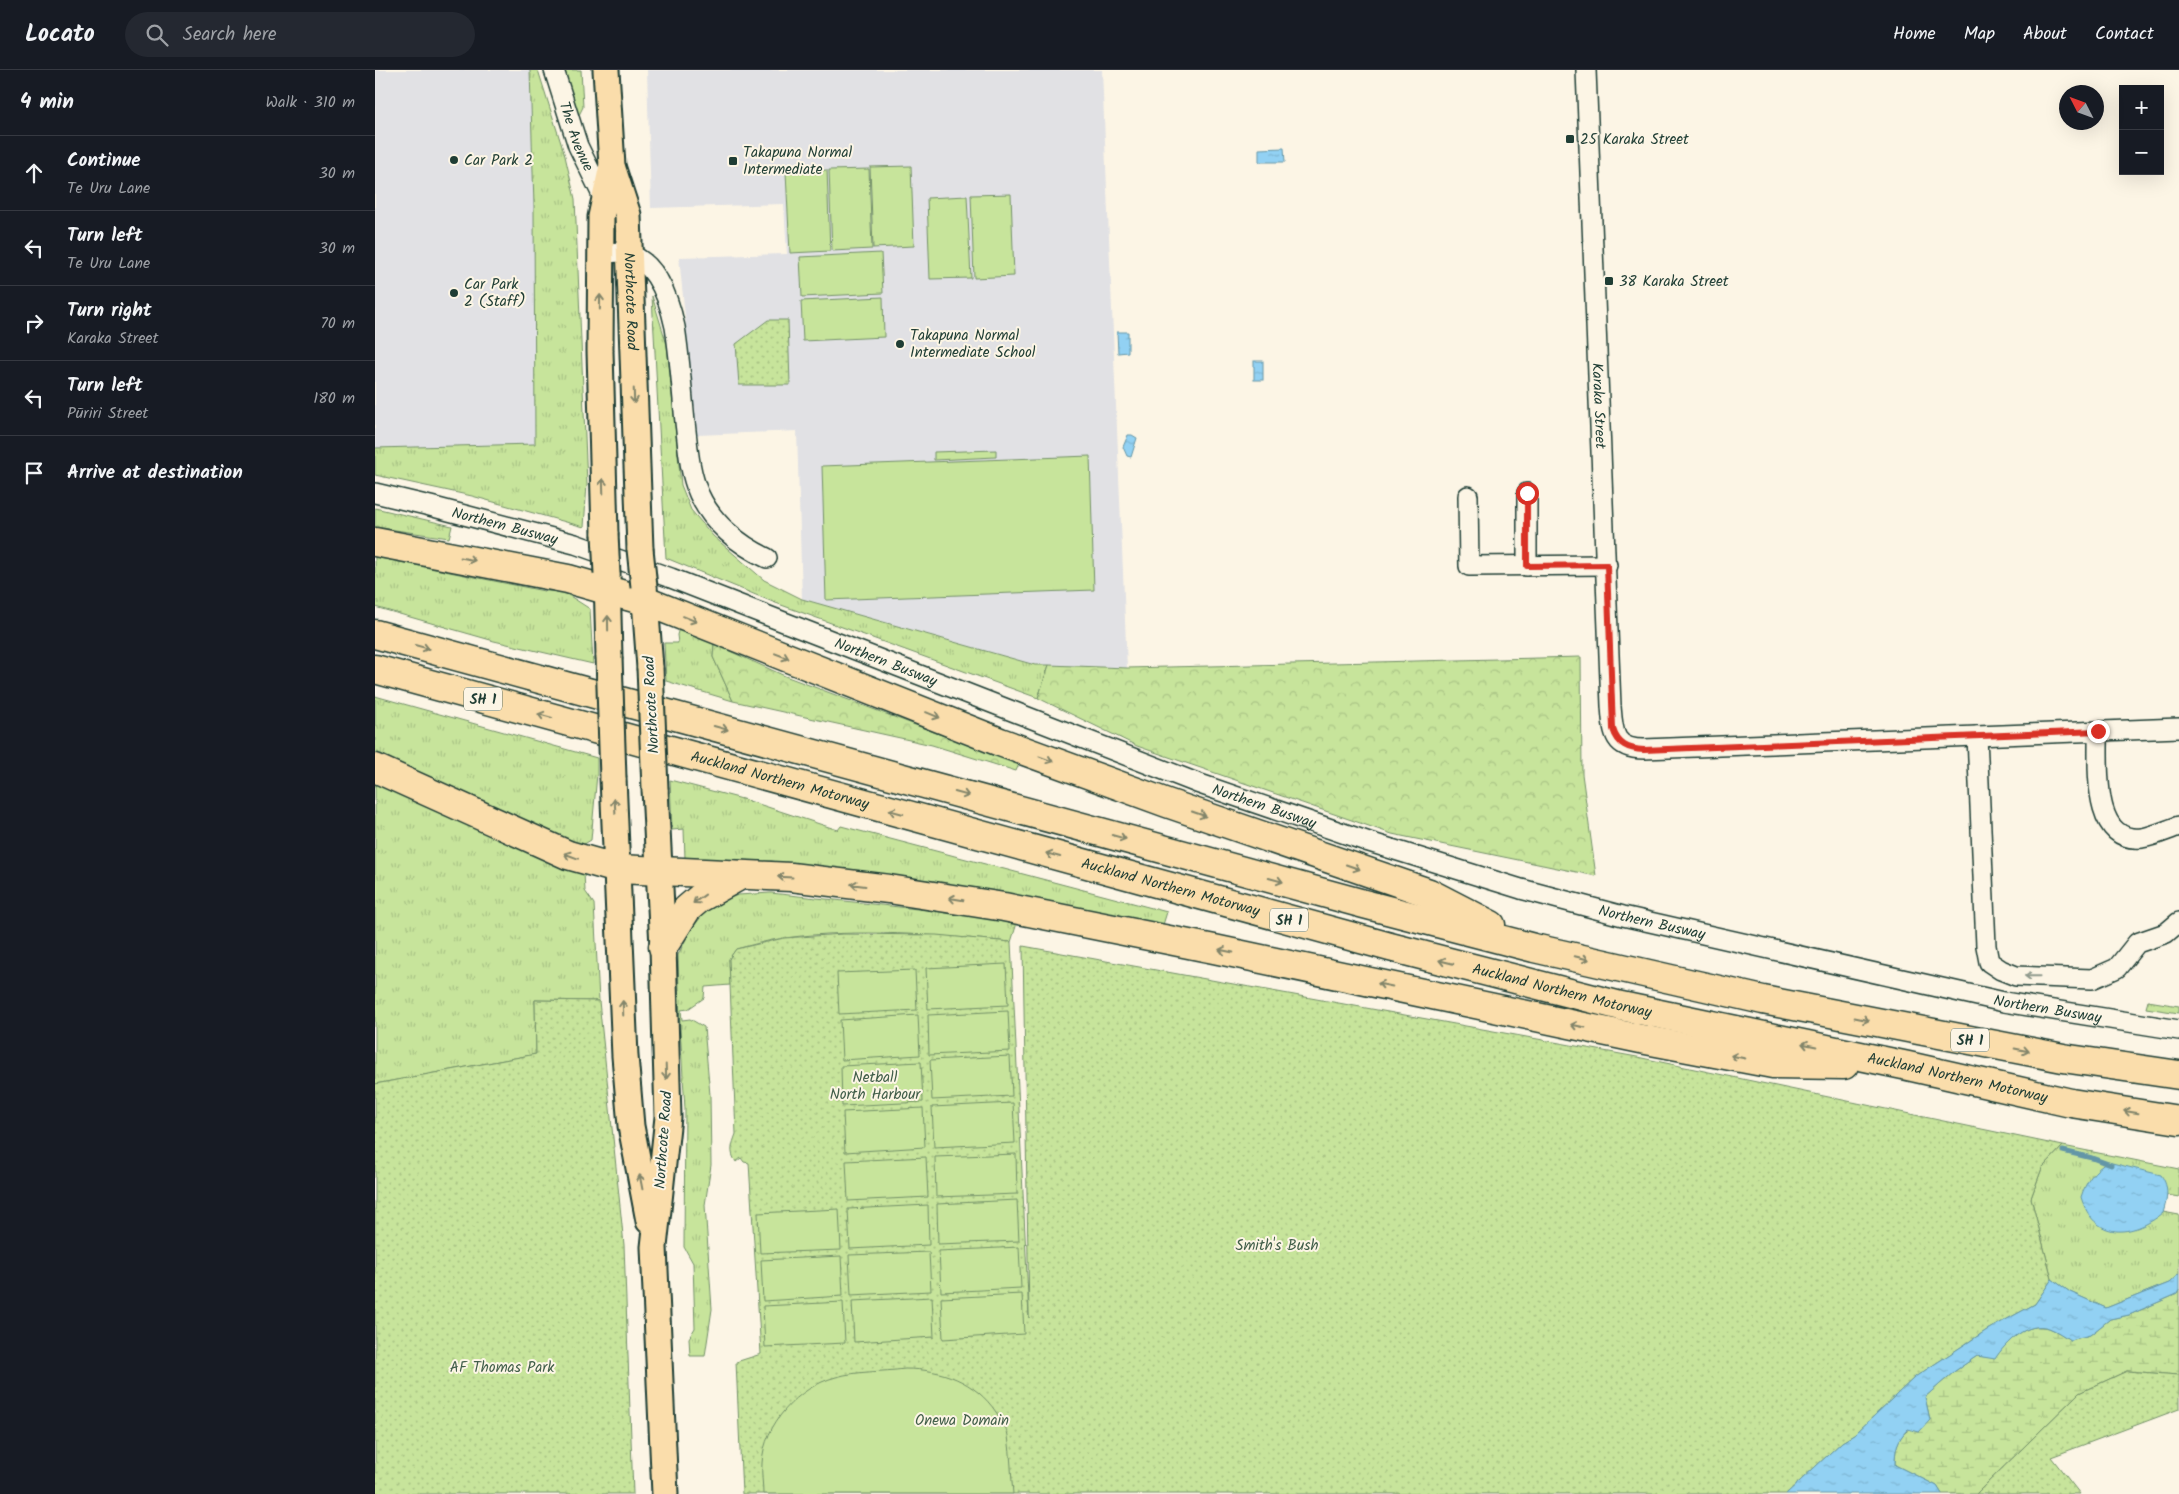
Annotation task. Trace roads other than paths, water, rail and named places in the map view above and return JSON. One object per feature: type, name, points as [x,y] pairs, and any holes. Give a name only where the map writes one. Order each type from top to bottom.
[{"type":"highway","points":[[375,542],[568,579],[607,582],[645,594],[1001,742],[1167,803],[1429,893],[1535,948]]},
{"type":"highway","name":"SH 1","points":[[375,634],[1364,904],[1535,948],[1763,1000],[2063,1058],[2179,1075]]},
{"type":"highway","name":"Auckland Northern Motorway","points":[[375,669],[1410,952],[1621,1006],[1908,1066],[2071,1103],[2179,1120]]},
{"type":"highway","points":[[375,768],[568,855],[618,869],[791,877],[1004,907],[1641,1039],[1773,1064],[1908,1066]]},
{"type":"highway","points":[[663,947],[687,909],[700,898],[741,875]]},
{"type":"main road","name":"Northcote Road","points":[[606,70],[612,166],[628,214],[641,549],[650,668],[663,947],[668,1117],[654,1247]]},
{"type":"main road","name":"Northcote Road","points":[[612,166],[601,216],[599,351],[613,778],[625,1056],[631,1126],[654,1247],[665,1494]]},
{"type":"street","name":"The Avenue","points":[[554,70],[578,146],[604,199]]},
{"type":"street","name":"Karaka Street","points":[[1586,70],[1612,715],[1613,729],[1619,742],[1627,747],[1644,750],[1977,736]]},
{"type":"street","points":[[601,254],[622,252],[630,255],[654,273],[664,291],[672,314],[677,340],[689,461],[699,496],[714,518],[733,537],[767,558]]},
{"type":"street","name":"Northern Busway","points":[[375,493],[512,527],[601,553],[680,581],[1197,783],[1369,842],[1521,890],[1623,916],[2004,1002],[2179,1030]]},
{"type":"street","points":[[1527,493],[1527,566]]},
{"type":"street","points":[[1467,496],[1469,566],[1607,565]]},
{"type":"street","points":[[2179,728],[1977,736],[1986,946],[1989,962],[2001,970],[2017,976],[2092,979],[2117,968],[2137,943],[2166,933],[2179,922]]},
{"type":"street","points":[[2098,731],[2100,794],[2103,811],[2109,823],[2117,831],[2129,837],[2142,838],[2179,826]]},
{"type":"water","points":[[1284,148],[1285,162],[1259,162],[1259,149]]},
{"type":"water","points":[[1117,332],[1128,332],[1128,352],[1118,353]]},
{"type":"water","points":[[1254,361],[1263,361],[1263,380],[1254,380]]},
{"type":"water","points":[[1128,435],[1137,438],[1131,457],[1127,456],[1123,447]]},
{"type":"water","points":[[2108,1162],[2161,1175],[2167,1189],[2163,1213],[2139,1227],[2127,1231],[2115,1231],[2104,1228],[2095,1222],[2087,1211],[2081,1197],[2091,1176]]},
{"type":"water","points":[[2179,1274],[2179,1290],[2177,1294],[2129,1315],[2110,1319],[2090,1335],[2070,1340],[2049,1328],[2033,1327],[2025,1330],[2011,1340],[1995,1359],[1977,1356],[1955,1371],[1925,1397],[1930,1420],[1919,1432],[1908,1429],[1904,1433],[1897,1445],[1895,1465],[1937,1486],[1942,1494],[1786,1494],[1842,1442],[1854,1435],[1915,1377],[1987,1330],[2035,1304],[2052,1279],[2070,1292],[2106,1308],[2169,1283]]},
{"type":"waterway","points":[[2063,1151],[2111,1165]]},
{"type":"place","name":"25 Karaka Street","points":[[1570,139]]},
{"type":"place","name":"Car Park 2","points":[[454,160]]},
{"type":"place","name":"Takapuna Normal Intermediate","points":[[733,161]]},
{"type":"place","name":"38 Karaka Street","points":[[1609,281]]},
{"type":"place","name":"Car Park 2 (Staff)","points":[[454,293]]},
{"type":"place","name":"Takapuna Normal Intermediate School","points":[[900,344]]},
{"type":"park label","name":"Netball North Harbour","points":[[875,1086]]},
{"type":"park label","name":"Smith's Bush","points":[[1277,1245]]},
{"type":"park label","name":"AF Thomas Park","points":[[502,1367]]},
{"type":"park label","name":"Onewa Domain","points":[[962,1420]]}]
